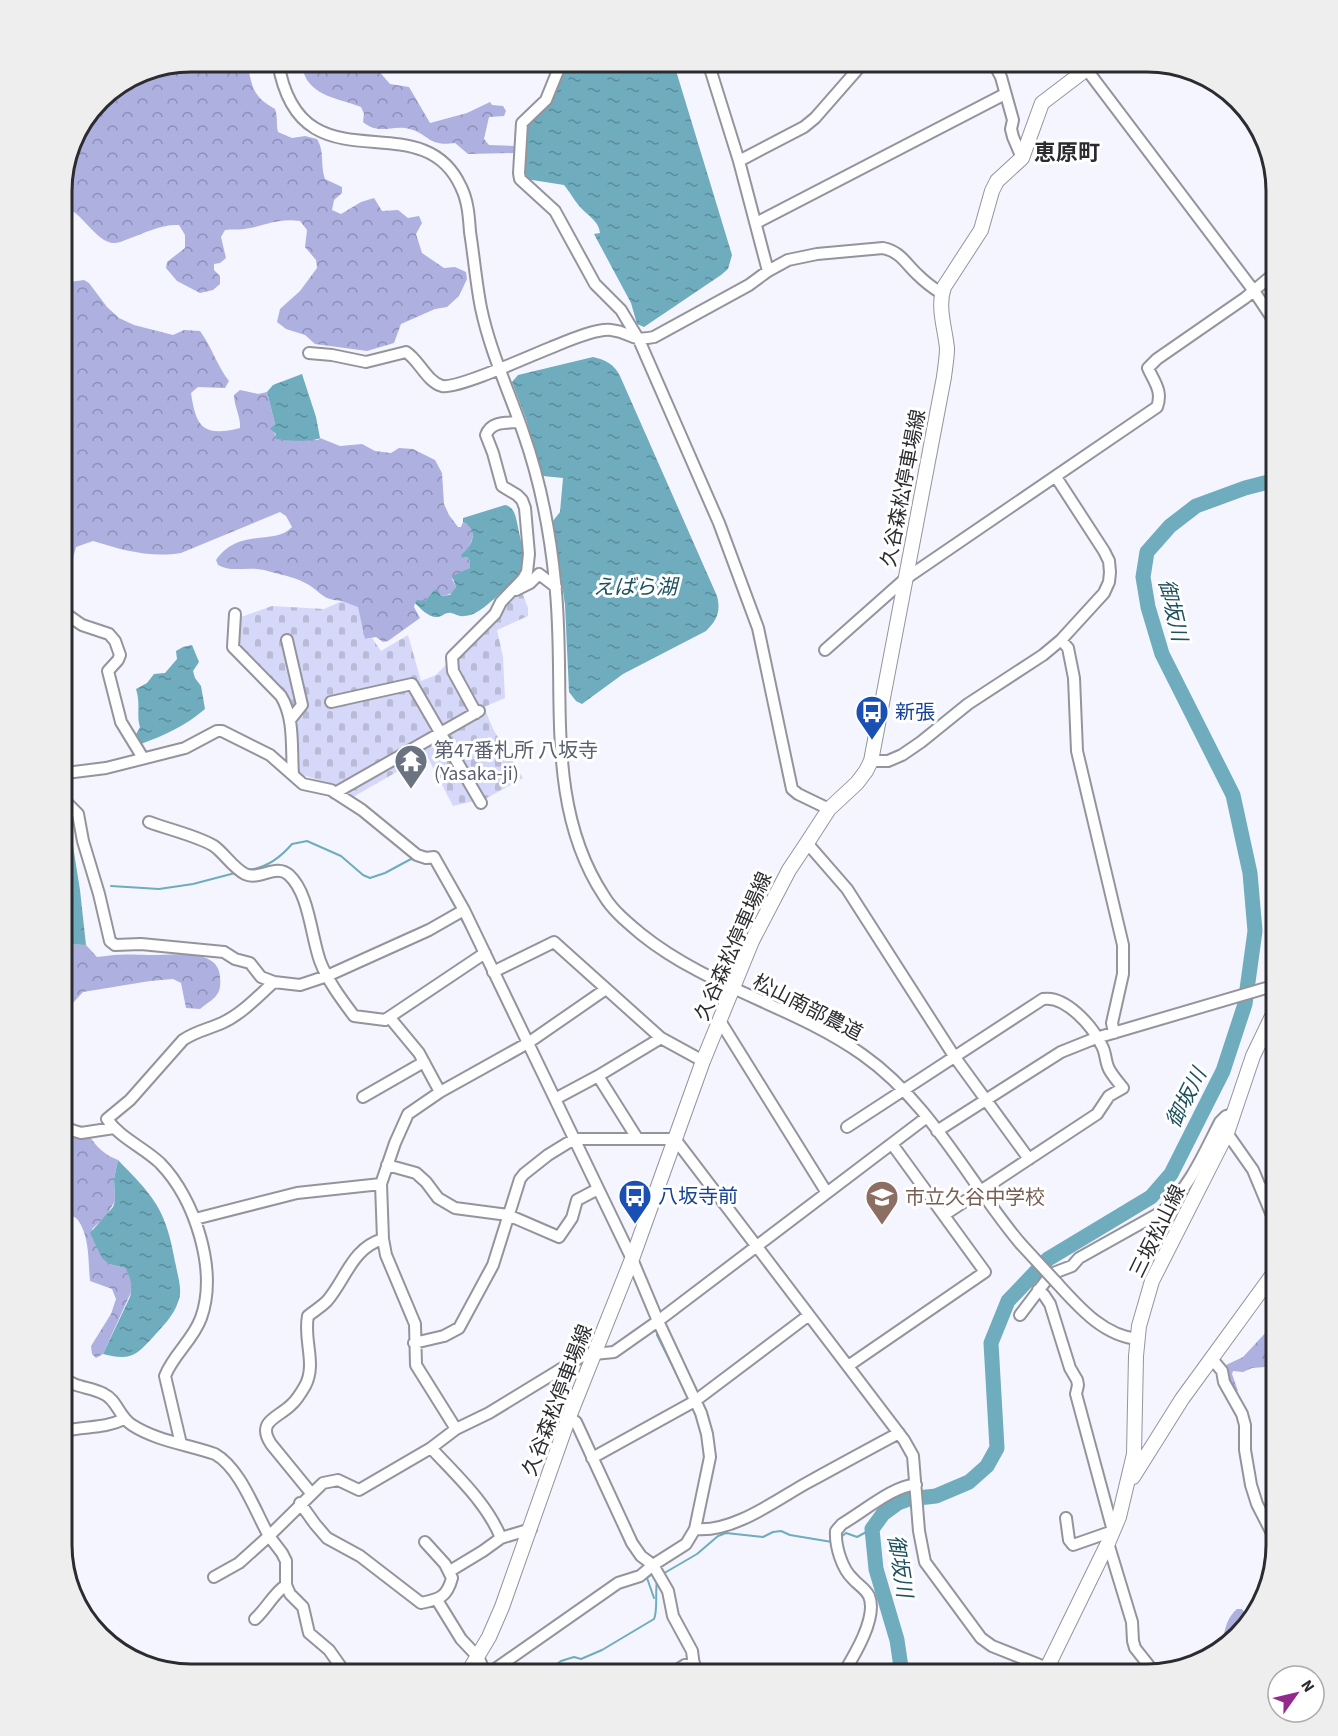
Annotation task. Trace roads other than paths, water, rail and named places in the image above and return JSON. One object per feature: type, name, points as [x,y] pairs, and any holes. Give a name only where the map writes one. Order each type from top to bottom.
[{"type":"main road","points":[[941,293],[946,281],[981,230],[997,181],[1022,158],[1042,103],[1078,72]]},
{"type":"main road","name":"久谷森松停車場線","points":[[473,1664],[502,1607],[569,1418],[632,1259],[703,1061],[752,941],[789,870],[829,809],[857,783],[871,761],[944,377],[947,352],[941,311],[941,293]]},
{"type":"main road","name":"三坂松山線","points":[[1049,1664],[1111,1537],[1127,1486],[1135,1439],[1137,1339],[1152,1281],[1227,1132],[1253,1056],[1266,1029]]},
{"type":"main road","name":"三坂松山線","points":[[1127,1486],[1182,1399],[1266,1284]]},
{"type":"main road","points":[[1135,1439],[1144,1445],[1153,1444]]},
{"type":"street","name":"松山南部農道","points":[[280,72],[290,103],[313,128],[340,139],[415,147],[440,159],[463,189],[481,307],[489,340],[519,422],[539,486],[553,559],[560,639],[564,783],[580,851],[604,897],[619,915],[676,960],[844,1042],[867,1058],[904,1090],[927,1117],[1020,1243],[1056,1282],[1087,1314],[1111,1332],[1137,1339]]},
{"type":"street","points":[[556,72],[546,100],[522,123],[520,179],[555,211],[595,284],[621,310],[639,340],[719,524],[758,628],[792,789],[829,809]]},
{"type":"street","points":[[711,72],[739,161],[768,271]]},
{"type":"street","points":[[739,161],[804,127],[855,72]]},
{"type":"street","points":[[998,72],[1013,120],[1011,129],[1013,137],[1022,158]]},
{"type":"street","points":[[1093,72],[1266,309]]},
{"type":"street","points":[[756,223],[1005,94]]},
{"type":"street","points":[[309,353],[366,362],[406,352],[442,386],[451,385],[600,331],[610,329],[639,340],[654,337],[749,285],[788,260],[883,248],[899,253],[918,274],[941,293]]},
{"type":"street","points":[[825,650],[906,579],[1157,407],[1160,391],[1148,368],[1157,359],[1266,281]]},
{"type":"street","points":[[335,794],[478,712],[453,671],[452,657],[495,614],[501,602],[523,579],[529,564],[525,508],[517,495],[502,486],[486,435],[488,428],[492,425],[519,422]]},
{"type":"street","points":[[871,761],[888,761],[902,755],[968,704],[1044,655],[1104,593],[1109,582],[1109,561],[1056,477]]},
{"type":"street","points":[[508,595],[530,584],[539,574],[556,587]]},
{"type":"street","points":[[235,614],[233,647],[286,704],[290,720],[292,774]]},
{"type":"street","points":[[72,618],[82,625],[109,634],[119,648],[118,660],[108,670],[110,683],[121,722],[143,758]]},
{"type":"street","points":[[287,640],[302,705],[290,720]]},
{"type":"street","points":[[1061,640],[1068,648],[1074,678],[1077,751],[1123,945],[1123,974],[1112,1023],[1114,1033]]},
{"type":"street","points":[[331,702],[412,684],[481,803]]},
{"type":"street","points":[[72,771],[106,768],[185,748],[217,731],[222,731],[270,755],[303,784],[315,785],[362,810],[417,855],[426,858],[434,857],[485,953],[632,1259],[695,1401],[704,1424],[710,1457],[695,1529],[686,1544],[640,1576],[618,1583],[501,1664]]},
{"type":"street","points":[[72,807],[78,813],[83,841],[110,941],[115,945],[141,944],[224,952],[250,963],[261,976],[274,982],[300,985],[327,976],[429,930],[464,910]]},
{"type":"street","points":[[149,822],[213,846],[242,872],[256,876],[276,870],[289,875],[304,902],[315,946],[327,976],[354,1016],[385,1020],[390,1018],[485,953]]},
{"type":"street","points":[[807,843],[847,889],[954,1056],[1029,1159]]},
{"type":"street","points":[[493,972],[554,942],[661,1038],[703,1061]]},
{"type":"street","points":[[181,1444],[165,1376],[193,1335],[201,1317],[206,1300],[206,1262],[195,1219],[179,1189],[160,1163],[114,1128],[107,1119],[130,1100],[183,1040],[194,1032],[223,1023],[274,982]]},
{"type":"street","points":[[937,1131],[1061,1052],[1096,1038],[1266,987]]},
{"type":"street","points":[[456,1429],[416,1365],[414,1343],[416,1324],[387,1255],[383,1239],[381,1184],[387,1165],[408,1114],[440,1092],[528,1043],[606,989]]},
{"type":"street","points":[[847,1127],[1043,999],[1063,1001],[1071,1007],[1104,1049],[1109,1070],[1123,1088],[1109,1096],[1097,1114],[944,1215]]},
{"type":"street","points":[[390,1018],[424,1062],[440,1092]]},
{"type":"street","points":[[720,1021],[827,1193]]},
{"type":"street","points":[[555,1099],[661,1038]]},
{"type":"street","points":[[363,1097],[424,1062]]},
{"type":"street","points":[[598,1076],[637,1138]]},
{"type":"street","points":[[1020,1315],[1051,1274],[1072,1266],[1079,1258],[1163,1211],[1183,1190],[1220,1122],[1226,1116],[1234,1114]]},
{"type":"street","points":[[214,1577],[239,1563],[300,1503],[324,1483],[338,1480],[359,1490],[369,1486],[431,1448],[456,1429],[489,1413],[584,1355],[614,1352],[757,1247],[927,1117]]},
{"type":"street","points":[[72,1130],[81,1133],[114,1128]]},
{"type":"street","points":[[1227,1132],[1249,1164],[1266,1200]]},
{"type":"street","points":[[414,1343],[444,1336],[459,1328],[492,1265],[520,1179],[548,1155],[574,1139],[675,1139],[913,1455],[922,1552],[925,1562],[981,1638],[992,1646],[1031,1664]]},
{"type":"street","points":[[848,1366],[985,1272],[892,1144]]},
{"type":"street","points":[[387,1165],[416,1173],[438,1198],[455,1208],[508,1215],[559,1237],[572,1218],[577,1200],[598,1189]]},
{"type":"street","points":[[195,1219],[297,1193],[381,1184]]},
{"type":"street","points":[[1263,1192],[1266,1189]]},
{"type":"street","points":[[311,1493],[271,1444],[266,1435],[266,1428],[272,1418],[295,1401],[312,1370],[307,1340],[308,1316],[328,1300],[357,1255],[365,1247],[383,1239]]},
{"type":"street","points":[[1038,1290],[1050,1304],[1070,1368],[1077,1380],[1076,1394],[1132,1622],[1133,1641],[1135,1648],[1148,1664]]},
{"type":"street","points":[[592,1458],[695,1401],[809,1315]]},
{"type":"street","points":[[1212,1359],[1222,1371],[1224,1382],[1242,1414],[1251,1485],[1266,1521]]},
{"type":"street","points":[[72,1384],[103,1393],[109,1397],[124,1419],[158,1439],[215,1454],[223,1459],[245,1490],[268,1536],[282,1552],[286,1561],[286,1585],[290,1594],[303,1607],[309,1633],[329,1650],[339,1664]]},
{"type":"street","points":[[569,1418],[576,1422],[632,1543],[641,1556],[653,1565],[668,1591],[673,1616],[692,1651],[694,1663],[690,1664]]},
{"type":"street","points":[[72,1429],[113,1425],[124,1419]]},
{"type":"street","points":[[695,1529],[704,1530],[720,1526],[755,1514],[898,1433]]},
{"type":"street","points":[[431,1448],[488,1512],[501,1538]]},
{"type":"street","points":[[848,1664],[869,1623],[871,1605],[864,1589],[850,1577],[838,1551],[836,1531],[842,1524],[894,1491],[905,1486],[916,1487]]},
{"type":"street","points":[[300,1503],[327,1538],[360,1556],[422,1603],[437,1600],[444,1595],[450,1587],[452,1578],[450,1571],[424,1542]]},
{"type":"street","points":[[1066,1518],[1069,1540],[1073,1545],[1111,1537]]},
{"type":"street","points":[[450,1571],[501,1538],[531,1529]]},
{"type":"street","points":[[255,1619],[267,1607],[272,1597],[286,1585]]},
{"type":"street","points":[[437,1600],[461,1640],[482,1664]]},
{"type":"water","points":[[676,72],[732,255],[728,269],[721,275],[644,327],[637,324],[631,303],[594,234],[600,233],[596,223],[579,206],[564,185],[526,179],[522,172],[523,131],[563,73]]},
{"type":"water","name":"えばら湖","points":[[593,357],[609,363],[620,376],[717,596],[719,606],[713,623],[706,631],[623,674],[582,704],[576,701],[569,692],[565,605],[553,521],[560,512],[563,478],[543,476],[512,382],[518,375]]},
{"type":"water","points":[[302,374],[316,417],[320,438],[305,441],[276,439],[276,434],[270,429],[275,424],[267,392],[273,385]]},
{"type":"water","points":[[505,505],[515,513],[524,563],[520,575],[480,611],[462,616],[449,613],[438,617],[425,613],[415,603],[417,600],[425,601],[437,589],[441,596],[450,595],[456,587],[452,576],[470,568],[470,561],[467,557],[462,558],[461,555],[469,547],[473,534],[468,525],[463,522],[463,518]]},
{"type":"water","points":[[192,645],[199,662],[193,671],[201,686],[205,709],[174,730],[141,744],[135,736],[140,727],[136,689],[147,683],[154,674],[165,673],[177,659],[176,651]]},
{"type":"water","points":[[72,840],[80,890],[86,945],[72,944]]},
{"type":"water","points":[[118,1160],[151,1196],[164,1218],[180,1289],[176,1307],[171,1316],[148,1343],[126,1357],[103,1354],[130,1297],[129,1275],[125,1268],[109,1264],[102,1258],[90,1233],[113,1207],[114,1179]]},
{"type":"waterway","name":"御坂川","points":[[901,1664],[897,1640],[876,1569],[872,1529],[883,1514],[898,1503],[909,1499],[936,1496],[969,1482],[987,1466],[997,1448],[991,1343],[1008,1301],[1048,1259],[1151,1197],[1171,1174],[1223,1071],[1245,1004],[1255,931],[1250,873],[1233,795],[1162,654],[1148,607],[1143,577],[1147,552],[1170,526],[1196,506],[1266,483]]},
{"type":"waterway","points":[[246,870],[266,865],[292,844],[307,841],[341,856],[363,875],[370,878],[411,859],[420,861]]},
{"type":"waterway","points":[[425,863],[432,864],[457,910]]},
{"type":"waterway","points":[[111,886],[159,889],[193,884],[235,873]]},
{"type":"waterway","points":[[460,917],[469,932]]},
{"type":"waterway","points":[[657,1335],[681,1383]]},
{"type":"waterway","points":[[841,1537],[846,1533],[857,1537],[872,1529]]},
{"type":"waterway","points":[[661,1575],[697,1554],[718,1536],[726,1533],[763,1537],[781,1531],[790,1535],[832,1542]]},
{"type":"waterway","points":[[652,1574],[647,1578],[654,1598]]},
{"type":"waterway","points":[[557,1664],[574,1657],[581,1659],[602,1650],[654,1619],[657,1581]]},
{"type":"place","name":"新張","points":[[872,741]]},
{"type":"place","name":"第47番札所 八坂寺 (Yasaka-ji)","points":[[411,790]]},
{"type":"place","name":"八坂寺前","points":[[635,1225]]},
{"type":"place","name":"市立久谷中学校","points":[[882,1226]]},
{"type":"district","name":"恵原町","points":[[1067,152]]}]
